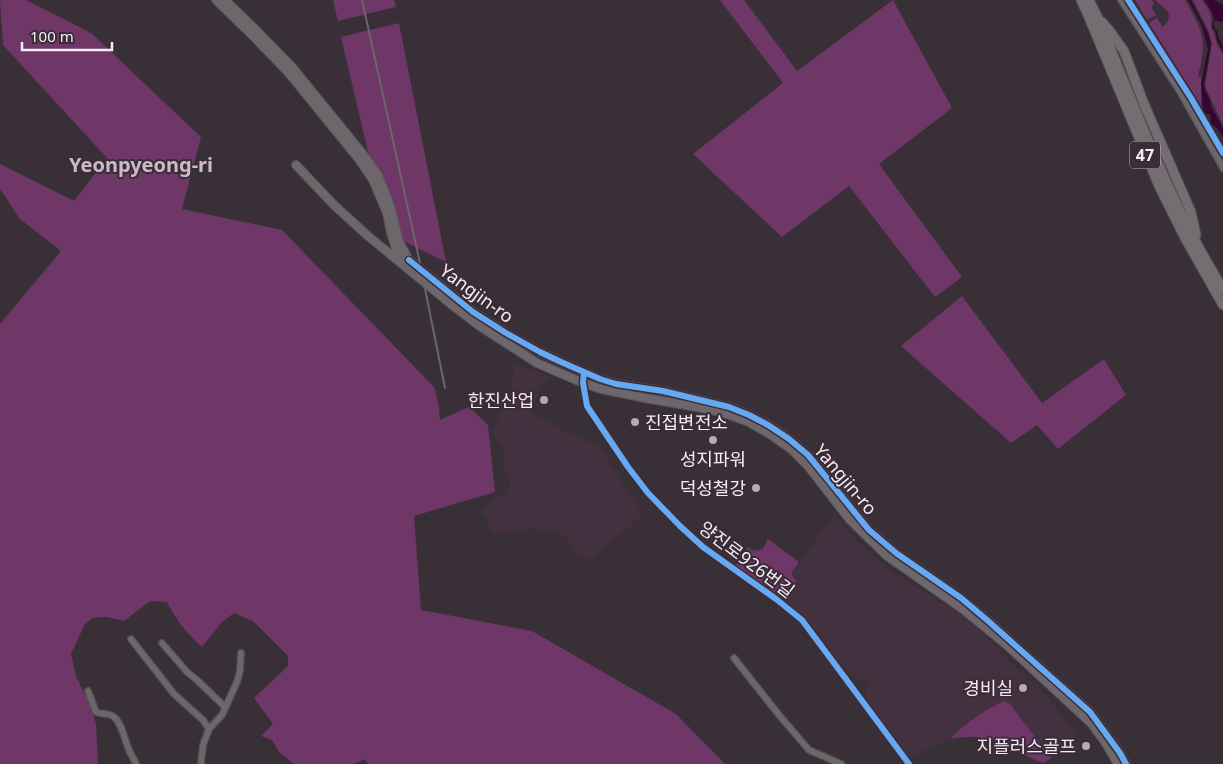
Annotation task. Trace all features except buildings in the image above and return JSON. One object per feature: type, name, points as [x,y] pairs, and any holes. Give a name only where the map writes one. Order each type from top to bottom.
[{"type":"highway","name":"47","points":[[1081,0],[1159,186],[1189,246],[1223,304]]},
{"type":"highway","name":"47","points":[[1089,0],[1159,166],[1198,245],[1223,289]]},
{"type":"main road","points":[[216,0],[288,72],[373,180],[387,213],[400,263]]},
{"type":"main road","name":"Yangjin-ro","points":[[225,0],[292,68],[378,175],[391,208],[399,242],[408,260],[473,312],[540,352],[600,379],[616,384],[663,391],[728,407],[768,425],[788,439],[808,456],[869,530],[896,553],[961,598],[988,620],[1090,712],[1126,764]]},
{"type":"main road","name":"Yangjin-ro","points":[[296,165],[335,206],[400,263],[481,327],[537,363],[601,389],[721,412],[749,422],[772,434],[808,466],[850,520],[887,556],[964,610],[1008,647],[1092,724],[1105,742],[1115,763]]},
{"type":"street","points":[[1121,0],[1179,90],[1223,168]]},
{"type":"street","name":"양진로926번길","points":[[584,372],[583,383],[587,406],[628,467],[648,492],[703,547],[802,620],[909,764]]},
{"type":"street","points":[[131,639],[174,694],[203,720],[209,729]]},
{"type":"street","points":[[162,643],[187,672],[225,707]]},
{"type":"street","points":[[201,764],[203,745],[209,729],[222,715],[237,682],[241,653]]},
{"type":"street","points":[[734,658],[779,715],[810,750],[841,764]]},
{"type":"street","points":[[88,691],[96,712],[113,716],[117,720],[136,764]]},
{"type":"shaded area","points":[[0,0],[26,0],[91,33],[201,137],[182,209],[282,230],[434,387],[440,420],[469,407],[488,425],[495,492],[414,516],[421,610],[532,631],[676,714],[725,764],[368,764],[365,759],[353,764],[294,764],[279,752],[272,740],[261,736],[273,724],[254,698],[288,666],[288,656],[253,621],[234,613],[222,622],[202,647],[182,626],[167,602],[150,601],[124,621],[107,617],[93,618],[85,624],[71,654],[76,676],[91,707],[96,724],[98,764],[0,764],[0,324],[61,251],[20,219],[0,189],[0,164],[74,201],[107,158],[3,45]]},
{"type":"shaded area","points":[[333,0],[394,0],[396,7],[338,21]]},
{"type":"shaded area","points":[[720,0],[744,0],[797,71],[893,0],[952,108],[879,164],[962,277],[935,297],[849,186],[782,237],[693,154],[783,83]]},
{"type":"shaded area","points":[[1135,0],[1152,0],[1154,4],[1151,7],[1156,15],[1147,20]]},
{"type":"shaded area","points":[[1155,0],[1185,0],[1200,28],[1203,44],[1198,76],[1201,77],[1201,106],[1149,23],[1157,18],[1163,27],[1169,18],[1167,11]]},
{"type":"shaded area","points":[[1188,0],[1191,0],[1208,33],[1211,44],[1204,84],[1212,108],[1223,128],[1223,138],[1216,127],[1211,124],[1210,114],[1206,114],[1203,109],[1201,83],[1208,49],[1201,24]]},
{"type":"shaded area","points":[[1193,0],[1202,0],[1208,10],[1211,16],[1211,27],[1223,55],[1223,125],[1205,86],[1212,44],[1208,30]]},
{"type":"shaded area","points":[[1204,0],[1215,0],[1223,4],[1223,21],[1215,20],[1213,25],[1223,46],[1223,52],[1217,40],[1215,30],[1212,28],[1214,19],[1211,10]]},
{"type":"shaded area","points":[[399,23],[446,262],[387,233],[341,37]]},
{"type":"shaded area","points":[[962,296],[1042,403],[1104,359],[1126,395],[1058,449],[1037,425],[1011,443],[901,346]]},
{"type":"shaded area","points":[[516,364],[549,376],[538,387],[533,415],[543,418],[571,435],[576,434],[601,449],[643,515],[589,560],[574,552],[567,538],[550,530],[530,529],[492,534],[486,518],[480,510],[506,492],[511,482],[503,467],[505,453],[496,439],[493,429],[508,401]]},
{"type":"shaded area","points":[[834,515],[859,543],[890,570],[972,621],[1012,664],[1047,695],[1077,737],[1044,763],[989,739],[974,737],[950,739],[928,748],[909,759],[865,699],[866,684],[869,679],[861,682],[841,666],[807,620],[782,600],[796,582],[791,574]]},
{"type":"shaded area","points":[[768,539],[799,562],[791,574],[796,581],[782,600],[735,566],[748,547],[754,551],[763,549]]},
{"type":"shaded area","points":[[1005,701],[1010,704],[1051,758],[1044,763],[991,740],[968,737],[950,739],[976,717]]},
{"type":"railway","points":[[362,0],[418,254],[445,388]]},
{"type":"cycle path","points":[[1128,0],[1191,98],[1223,153]]},
{"type":"cycle path","points":[[409,260],[473,312],[506,333],[561,362],[616,384],[663,391],[729,407],[768,425],[789,439],[808,455],[869,530],[896,553],[961,598],[1090,712],[1126,764]]},
{"type":"cycle path","points":[[584,372],[583,383],[587,406],[648,493],[703,547],[802,620],[909,764]]},
{"type":"place","name":"한진산업","points":[[544,400]]},
{"type":"place","name":"진접변전소","points":[[635,422]]},
{"type":"place","name":"성지파워","points":[[713,440]]},
{"type":"place","name":"덕성철강","points":[[756,488]]},
{"type":"place","name":"경비실","points":[[1023,688]]},
{"type":"place","name":"지플러스골프","points":[[1086,746]]},
{"type":"district","name":"Yeonpyeong-ri","points":[[141,164]]}]
